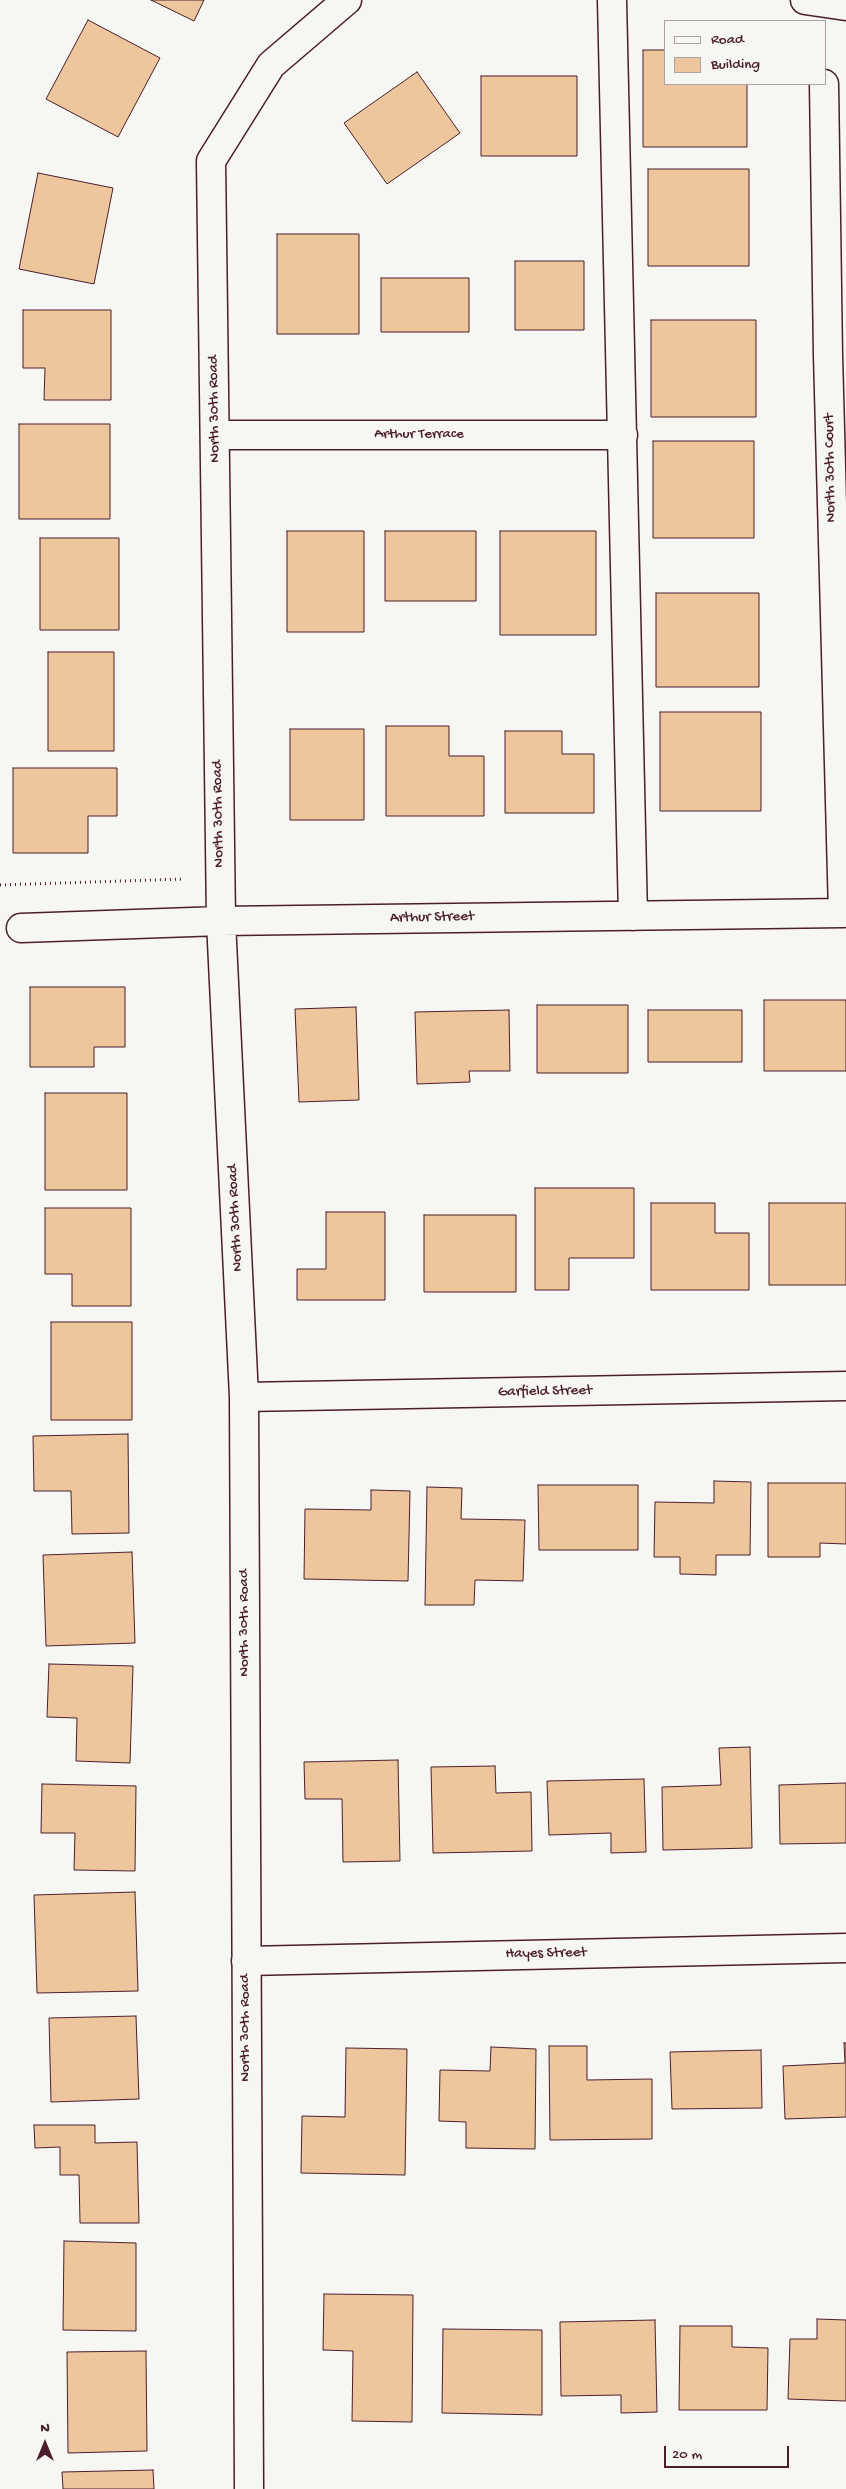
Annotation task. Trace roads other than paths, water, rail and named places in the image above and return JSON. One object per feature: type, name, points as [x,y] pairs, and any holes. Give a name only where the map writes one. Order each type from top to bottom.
[{"type":"street","name":"North 30th Road","points":[[249,2489],[244,1397],[221,921],[211,161],[271,65],[347,0]]},
{"type":"street","points":[[612,0],[633,916]]},
{"type":"street","name":"North 30th Court","points":[[824,85],[828,355],[842,913]]},
{"type":"street","name":"Arthur Terrace","points":[[216,435],[623,434]]},
{"type":"street","name":"Arthur Street","points":[[21,928],[221,921],[842,913]]},
{"type":"street","name":"Garfield Street","points":[[244,1397],[846,1386]]},
{"type":"street","name":"Hayes Street","points":[[246,1961],[846,1948]]}]
